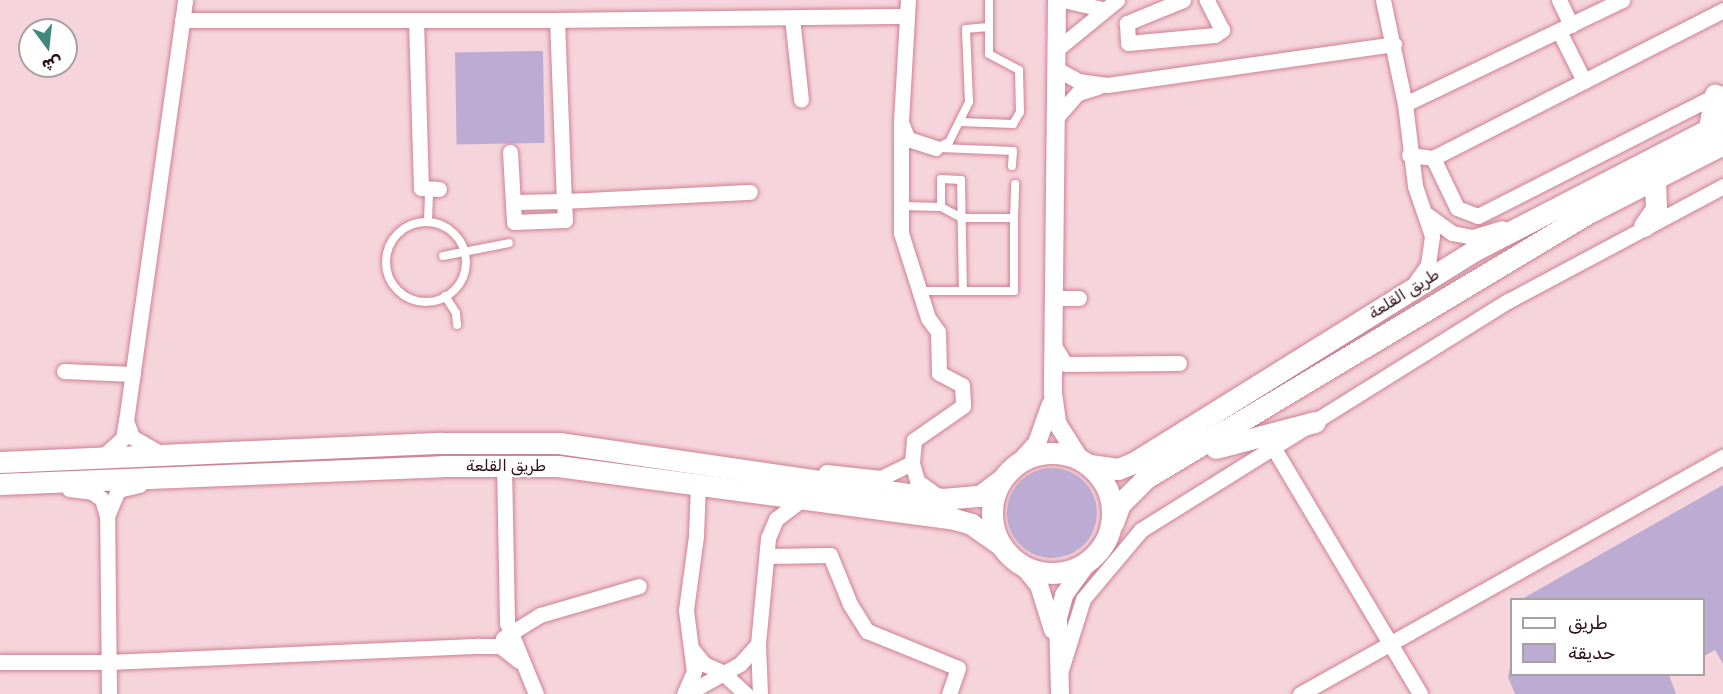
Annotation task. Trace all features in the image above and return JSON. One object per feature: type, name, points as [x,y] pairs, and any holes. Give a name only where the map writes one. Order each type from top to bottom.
[{"type":"main road","points":[[1718,131],[1719,93]]},
{"type":"main road","name":"طريق القلعة","points":[[1113,523],[1130,491],[1655,177],[1718,131]]},
{"type":"main road","name":"طريق القلعة","points":[[1086,463],[1118,468],[1133,463],[1408,292],[1554,206],[1718,131]]},
{"type":"main road","points":[[1644,226],[1656,209],[1655,177]]},
{"type":"main road","points":[[1184,457],[1270,430],[1315,422]]},
{"type":"main road","name":"طريق القلعة","points":[[0,462],[517,442],[618,448],[942,499],[980,496],[1000,481]]},
{"type":"main road","points":[[1052,452],[1086,463],[1112,499],[1113,523],[1104,545],[1088,562],[1048,574],[1024,568],[1001,545],[991,511],[1000,481],[1021,461],[1052,452]]},
{"type":"main road","name":"طريق القلعة","points":[[0,484],[504,465],[615,471],[954,519],[987,533],[1001,545]]},
{"type":"street","points":[[101,458],[123,438],[126,422],[185,0]]},
{"type":"street","points":[[908,0],[901,121],[902,233],[920,291],[938,332],[939,373],[962,385],[963,406],[914,440],[912,463],[917,481],[942,499]]},
{"type":"street","points":[[1057,0],[1053,393],[1057,423],[1086,463]]},
{"type":"street","points":[[1063,0],[1101,9]]},
{"type":"street","points":[[1056,59],[1101,9],[1117,0]]},
{"type":"street","points":[[1183,0],[1164,2],[1127,23],[1128,43],[1215,35],[1222,30],[1207,0]]},
{"type":"street","points":[[1383,0],[1406,104],[1409,155],[1426,214],[1432,250],[1428,265],[1408,292]]},
{"type":"street","points":[[1559,0],[1565,28],[1584,81]]},
{"type":"street","points":[[1406,104],[1622,0]]},
{"type":"street","points":[[1409,155],[1433,158],[1723,10]]},
{"type":"street","points":[[182,20],[557,20],[907,16]]},
{"type":"street","points":[[792,18],[801,100]]},
{"type":"street","points":[[416,20],[421,188],[434,189]]},
{"type":"street","points":[[510,152],[514,222],[565,220],[557,20]]},
{"type":"street","points":[[1055,119],[1078,93],[1107,86],[1394,44]]},
{"type":"street","points":[[1056,59],[1078,81],[1107,86]]},
{"type":"street","points":[[1433,158],[1457,208],[1478,216],[1719,93]]},
{"type":"street","points":[[901,121],[908,139],[936,148]]},
{"type":"street","points":[[1059,675],[1066,667],[1074,619],[1083,599],[1141,530],[1508,301],[1644,226],[1723,186]]},
{"type":"street","points":[[564,201],[750,192]]},
{"type":"street","points":[[1426,214],[1452,233],[1473,237],[1554,206]]},
{"type":"street","points":[[1053,298],[1079,298]]},
{"type":"street","points":[[1053,344],[1065,364],[1179,363]]},
{"type":"street","points":[[1021,461],[1048,421],[1053,393],[1079,365]]},
{"type":"street","points":[[64,371],[133,374]]},
{"type":"street","points":[[126,422],[132,437],[162,455]]},
{"type":"street","points":[[1272,447],[1392,642],[1420,694]]},
{"type":"street","points":[[1300,694],[1723,457]]},
{"type":"street","points":[[691,459],[881,478],[912,463]]},
{"type":"street","points":[[504,465],[506,602],[510,636],[519,661],[536,694]]},
{"type":"street","points":[[107,516],[118,490],[130,485],[226,484],[265,473]]},
{"type":"street","points":[[688,692],[694,672],[686,610],[696,536],[698,483]]},
{"type":"street","points":[[0,493],[92,492],[102,499],[107,516],[109,694]]},
{"type":"street","points":[[760,694],[758,644],[767,556],[776,519],[803,499]]},
{"type":"street","points":[[767,556],[830,555],[850,604],[867,631],[958,668],[949,694]]},
{"type":"street","points":[[1057,649],[1064,595],[1088,562]]},
{"type":"street","points":[[1024,568],[1046,601],[1057,649],[1060,694]]},
{"type":"street","points":[[480,646],[510,636],[540,615],[639,586]]},
{"type":"street","points":[[506,602],[518,614],[540,615]]},
{"type":"street","points":[[688,692],[740,664],[758,644]]},
{"type":"street","points":[[690,645],[704,664],[722,672],[745,692]]},
{"type":"street","points":[[0,662],[109,663],[480,646],[500,646],[519,661]]},
{"type":"street","points":[[688,692],[719,684],[745,692]]},
{"type":"lane","points":[[960,122],[1013,124],[1020,112],[1019,70],[989,54],[989,0]]},
{"type":"lane","points":[[936,148],[950,142],[969,102],[966,29],[988,27]]},
{"type":"lane","points":[[936,148],[1013,151],[1012,166]]},
{"type":"lane","points":[[941,207],[941,179],[961,180],[963,291]]},
{"type":"lane","points":[[920,291],[1014,291],[1015,184]]},
{"type":"lane","points":[[428,222],[434,189]]},
{"type":"lane","points":[[901,206],[941,207],[962,218],[1014,218]]},
{"type":"lane","points":[[428,222],[446,227],[464,249],[463,278],[445,296],[421,302],[406,297],[386,271],[386,258],[395,236],[405,227],[428,222]]},
{"type":"lane","points":[[443,256],[464,249],[509,243]]},
{"type":"lane","points":[[445,296],[456,312],[457,325]]},
{"type":"green space","points":[[543,51],[545,143],[457,145],[455,53]]},
{"type":"green space","points":[[1052,468],[1069,471],[1084,481],[1094,496],[1097,513],[1094,530],[1084,545],[1069,555],[1052,558],[1035,555],[1020,545],[1010,530],[1007,513],[1010,496],[1020,481],[1035,471]]},
{"type":"green space","points":[[1723,485],[1723,664],[1715,650],[1705,655],[1705,598],[1524,598]]},
{"type":"green space","points":[[1510,667],[1510,676],[1669,676],[1676,694],[1515,694],[1508,677]]}]
